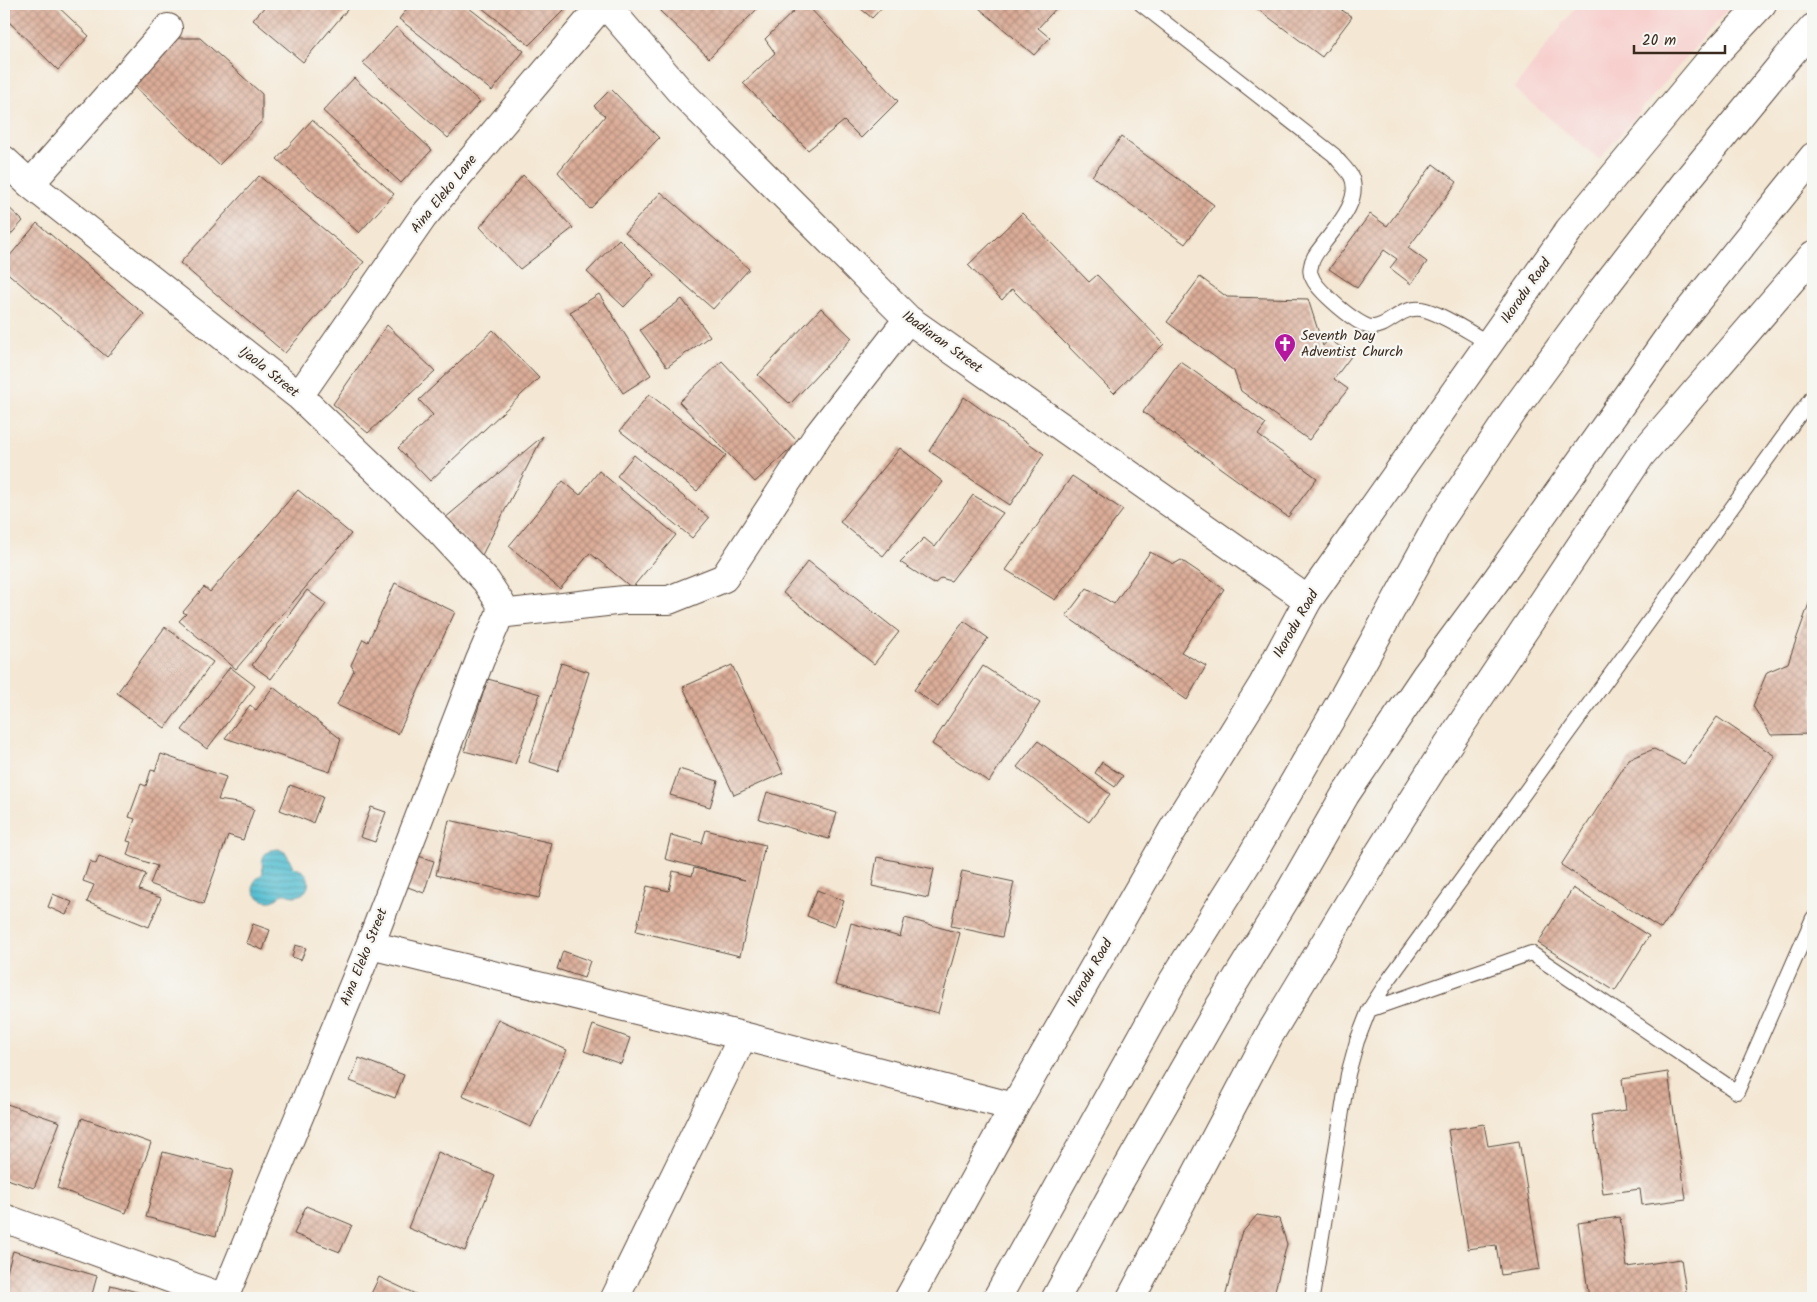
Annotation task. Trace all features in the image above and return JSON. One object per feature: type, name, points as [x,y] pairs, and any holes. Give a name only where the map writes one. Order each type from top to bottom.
[{"type":"main road","name":"Ibadiaran Street","points":[[604,4],[679,90],[908,319],[1308,600]]},
{"type":"main road","name":"Aina Eleko Lane","points":[[299,396],[423,217],[604,4]]},
{"type":"main road","name":"Ikorodu Road","points":[[909,1298],[1014,1107],[1172,831],[1262,686],[1308,600],[1569,230],[1716,53],[1762,4]]},
{"type":"main road","points":[[30,184],[168,28]]},
{"type":"main road","points":[[997,1298],[1174,981],[1257,847],[1344,696],[1439,522],[1512,413],[1603,289],[1688,179],[1813,28]]},
{"type":"main road","points":[[1056,1298],[1112,1193],[1221,1004],[1288,895],[1346,795],[1426,675],[1497,580],[1675,328],[1813,157]]},
{"type":"main road","name":"Ijaola Street","points":[[4,160],[30,184],[299,396],[438,529],[486,582],[501,604],[500,614]]},
{"type":"main road","points":[[1131,1298],[1270,1034],[1376,858],[1445,749],[1641,455],[1813,255]]},
{"type":"main road","points":[[500,614],[624,600],[669,600],[724,578],[818,435],[908,319]]},
{"type":"main road","name":"Aina Eleko Street","points":[[224,1298],[370,945],[480,660],[500,614]]},
{"type":"main road","points":[[370,945],[743,1036],[1014,1107]]},
{"type":"main road","points":[[615,1298],[743,1036]]},
{"type":"main road","points":[[4,1218],[224,1298]]},
{"type":"lane","points":[[1141,4],[1334,155],[1351,177],[1353,197],[1347,212],[1319,250],[1311,265],[1311,276],[1317,287],[1357,320],[1369,327],[1379,326],[1402,312],[1421,309],[1489,343]]},
{"type":"lane","points":[[1312,1298],[1348,1074],[1356,1042],[1370,1010],[1405,958],[1813,396]]},
{"type":"lane","points":[[1370,1010],[1531,953],[1737,1092],[1813,918]]},
{"type":"shaded area","points":[[1578,4],[1732,4],[1599,159],[1514,89]]},
{"type":"water","points":[[279,849],[286,853],[294,868],[307,875],[308,887],[305,892],[299,895],[292,896],[284,893],[274,900],[264,900],[258,897],[253,886],[263,873],[262,863],[266,853]]},
{"type":"building","points":[[4,4],[55,4],[89,36],[58,70],[4,17]]},
{"type":"building","points":[[267,4],[352,4],[303,62],[253,20]]},
{"type":"building","points":[[411,4],[464,4],[524,51],[492,91],[399,19]]},
{"type":"building","points":[[477,4],[570,4],[529,45]]},
{"type":"building","points":[[667,4],[762,4],[709,58],[660,11]]},
{"type":"building","points":[[801,4],[806,4],[898,101],[861,138],[844,121],[808,150],[743,83],[775,53],[765,39]]},
{"type":"building","points":[[855,4],[885,4],[872,18]]},
{"type":"building","points":[[982,4],[1060,4],[1038,28],[1050,38],[1034,55],[979,8]]},
{"type":"building","points":[[1251,4],[1333,4],[1352,17],[1322,57]]},
{"type":"building","points":[[396,27],[480,102],[448,138],[363,63]]},
{"type":"building","points":[[169,38],[200,38],[262,94],[262,121],[219,165],[132,84]]},
{"type":"building","points":[[354,78],[432,150],[401,183],[323,111]]},
{"type":"building","points":[[611,89],[659,138],[590,209],[558,172],[605,116],[594,106]]},
{"type":"building","points":[[312,120],[394,194],[359,233],[277,159]]},
{"type":"building","points":[[1121,137],[1214,205],[1185,244],[1092,176]]},
{"type":"building","points":[[1433,164],[1457,182],[1408,248],[1427,262],[1411,284],[1390,268],[1397,259],[1384,250],[1357,288],[1329,269],[1370,214],[1387,226]]},
{"type":"building","points":[[523,175],[573,228],[520,269],[480,227]]},
{"type":"building","points":[[259,176],[364,262],[285,353],[180,263]]},
{"type":"building","points":[[661,192],[749,269],[713,309],[625,232]]},
{"type":"building","points":[[4,203],[23,221],[4,242]]},
{"type":"building","points":[[1022,213],[1089,282],[1097,275],[1164,344],[1114,393],[1012,289],[1002,300],[968,265]]},
{"type":"building","points":[[37,223],[144,314],[107,357],[4,270],[4,263]]},
{"type":"building","points":[[619,239],[655,275],[624,307],[587,272]]},
{"type":"building","name":"Seventh Day Adventist Church","points":[[1200,277],[1227,297],[1308,299],[1323,346],[1329,339],[1352,355],[1334,379],[1348,389],[1309,440],[1241,391],[1234,371],[1167,322]]},
{"type":"building","points":[[599,294],[651,375],[623,393],[570,312]]},
{"type":"building","points":[[682,299],[710,336],[667,367],[640,330]]},
{"type":"building","points":[[821,308],[852,338],[790,404],[758,375]]},
{"type":"building","points":[[387,325],[435,371],[368,433],[333,404]]},
{"type":"building","points":[[493,330],[539,378],[430,481],[398,448],[433,415],[419,400]]},
{"type":"building","points":[[722,361],[798,442],[755,482],[679,402]]},
{"type":"building","points":[[1180,361],[1266,424],[1258,435],[1317,478],[1288,517],[1143,412]]},
{"type":"building","points":[[649,394],[726,455],[697,491],[620,431]]},
{"type":"building","points":[[964,397],[1044,454],[1010,505],[929,451]]},
{"type":"building","points":[[543,436],[482,555],[444,519]]},
{"type":"building","points":[[900,448],[943,482],[883,556],[840,522]]},
{"type":"building","points":[[634,455],[709,518],[692,538],[617,476]]},
{"type":"building","points":[[599,471],[676,535],[632,588],[590,553],[560,589],[509,546],[563,481],[580,495]]},
{"type":"building","points":[[1072,476],[1123,510],[1055,600],[1006,570]]},
{"type":"building","points":[[298,490],[351,534],[236,669],[179,621],[186,614],[183,612],[204,587],[210,592]]},
{"type":"building","points":[[973,495],[1003,513],[951,581],[941,578],[934,584],[900,562],[924,538],[935,547]]},
{"type":"building","points":[[1150,552],[1174,564],[1181,560],[1224,589],[1181,652],[1206,666],[1187,700],[1066,616],[1087,588],[1114,604]]},
{"type":"building","points":[[808,561],[899,632],[874,664],[783,593]]},
{"type":"building","points":[[395,583],[455,612],[398,734],[337,705],[354,670],[351,665],[363,639],[368,642]]},
{"type":"building","points":[[307,590],[326,604],[271,679],[252,665]]},
{"type":"building","points":[[1813,592],[1813,732],[1811,734],[1771,735],[1753,706],[1767,672],[1788,663]]},
{"type":"building","points":[[964,621],[988,638],[938,707],[914,690]]},
{"type":"building","points":[[165,627],[213,662],[165,728],[117,693]]},
{"type":"building","points":[[561,663],[589,672],[558,771],[529,762]]},
{"type":"building","points":[[732,665],[783,773],[734,795],[683,687]]},
{"type":"building","points":[[983,666],[1040,703],[989,782],[932,744]]},
{"type":"building","points":[[230,667],[255,686],[207,749],[182,730]]},
{"type":"building","points":[[488,679],[540,694],[515,764],[464,751]]},
{"type":"building","points":[[273,687],[341,739],[330,772],[225,738],[250,705],[256,710]]},
{"type":"building","points":[[1717,717],[1775,756],[1661,929],[1561,865],[1629,759],[1654,749],[1684,764]]},
{"type":"building","points":[[1038,741],[1110,794],[1089,822],[1017,767]]},
{"type":"building","points":[[161,754],[226,777],[218,800],[238,803],[254,809],[243,840],[228,835],[203,904],[150,884],[157,866],[127,855],[131,842],[127,841],[135,819],[129,817],[141,784],[146,786],[151,770],[155,771]]},
{"type":"building","points":[[1102,762],[1123,776],[1115,787],[1095,773]]},
{"type":"building","points":[[679,769],[718,781],[710,807],[670,795]]},
{"type":"building","points":[[290,785],[323,797],[313,823],[280,810]]},
{"type":"building","points":[[767,792],[837,813],[829,839],[759,819]]},
{"type":"building","points":[[371,807],[386,812],[375,842],[360,837]]},
{"type":"building","points":[[449,820],[552,843],[539,898],[436,875]]},
{"type":"building","points":[[706,830],[765,845],[740,956],[636,931],[647,886],[669,891],[673,871],[692,876],[694,868],[745,880],[665,859],[671,835],[702,843]]},
{"type":"building","points":[[415,855],[434,861],[424,893],[405,886]]},
{"type":"building","points":[[99,856],[146,874],[139,890],[161,898],[149,927],[87,902],[94,885],[83,881],[90,861],[96,864]]},
{"type":"building","points":[[877,857],[934,869],[928,898],[872,886]]},
{"type":"building","points":[[962,871],[1014,882],[1002,937],[951,926]]},
{"type":"building","points":[[1573,888],[1649,936],[1615,991],[1538,943]]},
{"type":"building","points":[[817,890],[844,901],[834,927],[807,916]]},
{"type":"building","points":[[53,894],[72,902],[66,915],[48,907]]},
{"type":"building","points":[[905,918],[960,933],[938,1013],[835,985],[851,923],[900,937]]},
{"type":"building","points":[[253,924],[270,930],[263,950],[246,943]]},
{"type":"building","points":[[295,945],[306,948],[301,960],[292,957]]},
{"type":"building","points":[[563,951],[590,961],[584,978],[557,969]]},
{"type":"building","points":[[498,1019],[567,1050],[531,1127],[462,1096]]},
{"type":"building","points":[[593,1025],[630,1038],[621,1064],[584,1051]]},
{"type":"building","points":[[359,1058],[404,1075],[395,1098],[350,1081]]},
{"type":"building","points":[[1668,1072],[1686,1199],[1642,1205],[1640,1189],[1603,1194],[1592,1115],[1626,1110],[1622,1079]]},
{"type":"building","points":[[4,1103],[60,1122],[34,1188],[4,1178]]},
{"type":"building","points":[[82,1118],[151,1143],[126,1213],[57,1188]]},
{"type":"building","points":[[1484,1124],[1488,1146],[1519,1141],[1540,1269],[1501,1275],[1496,1245],[1468,1249],[1448,1130]]},
{"type":"building","points":[[163,1152],[233,1170],[216,1236],[146,1217]]},
{"type":"building","points":[[438,1152],[495,1176],[465,1251],[408,1228]]},
{"type":"building","points":[[306,1206],[352,1225],[340,1252],[294,1234]]},
{"type":"building","points":[[1257,1215],[1279,1219],[1287,1244],[1273,1298],[1225,1298],[1241,1234]]},
{"type":"building","points":[[1620,1217],[1627,1267],[1681,1259],[1687,1298],[1589,1298],[1578,1223]]},
{"type":"building","points":[[13,1251],[97,1276],[91,1298],[4,1298],[4,1282]]},
{"type":"building","points":[[379,1277],[424,1298],[369,1298]]},
{"type":"building","points":[[111,1285],[159,1298],[108,1298]]},
{"type":"place","name":"Seventh Day Adventist Church","points":[[1285,363]]}]
